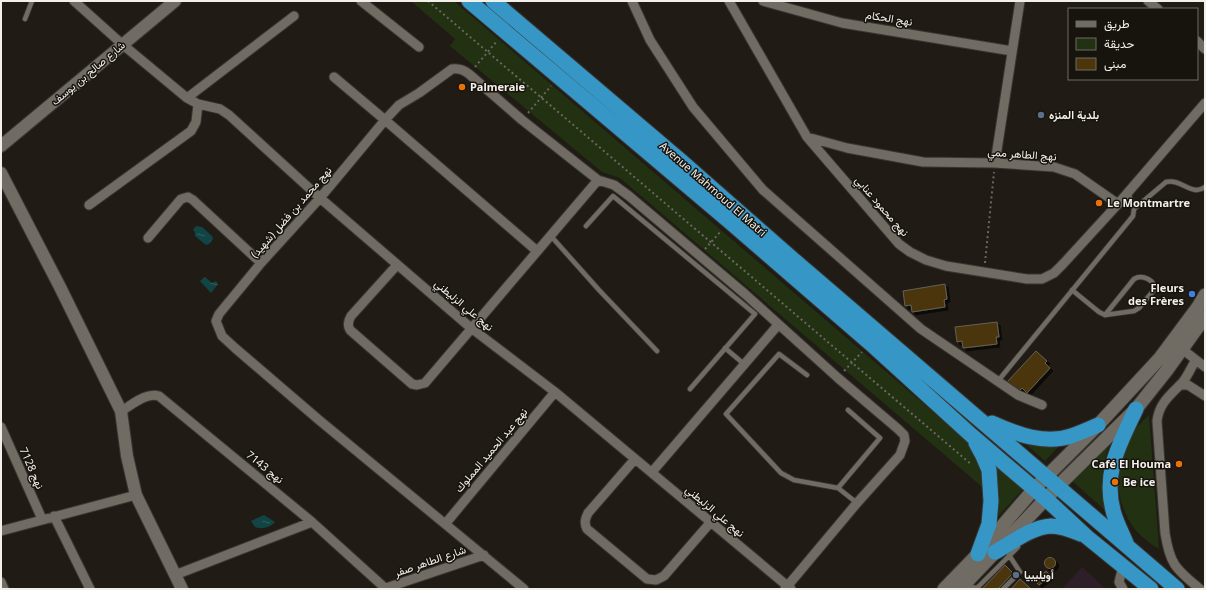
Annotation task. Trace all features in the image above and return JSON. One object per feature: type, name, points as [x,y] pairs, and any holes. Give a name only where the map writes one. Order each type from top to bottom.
[{"type":"highway","name":"Avenue Mahmoud El Matri","points":[[469,1],[729,221],[870,343],[971,435],[1087,536],[1151,589]]},
{"type":"highway","name":"Avenue Mahmoud El Matri","points":[[493,1],[1177,589]]},
{"type":"highway","points":[[1128,547],[1115,515],[1110,491],[1110,479],[1111,467],[1119,445],[1136,409]]},
{"type":"highway","points":[[978,417],[1010,431],[1043,438],[1070,436],[1098,425]]},
{"type":"highway","points":[[971,435],[986,463],[990,480],[991,501],[989,524],[978,554]]},
{"type":"highway","points":[[1002,554],[1029,533],[1044,527],[1056,526],[1087,536]]},
{"type":"main road","points":[[962,587],[1002,554],[1046,499],[1052,482],[1098,425],[1160,358],[1198,307],[1205,295]]},
{"type":"main road","points":[[944,589],[978,554],[1034,489],[1052,482],[1136,409],[1167,370],[1205,317]]},
{"type":"street","name":"نهج علي الزليطني","points":[[74,1],[122,44],[187,98],[198,104],[220,109],[229,115],[320,198],[471,328],[555,392],[652,472],[788,588]]},
{"type":"street","name":"شارع صالح بن يوسف","points":[[1,146],[175,1]]},
{"type":"street","points":[[362,1],[419,47]]},
{"type":"street","points":[[632,1],[650,40],[693,107],[763,190],[921,330],[997,382],[1018,395],[1042,405]]},
{"type":"street","name":"نهج محمود عنابي","points":[[729,1],[807,137],[899,244],[910,252],[926,260],[946,266],[1027,279],[1042,279],[1054,273],[1118,204]]},
{"type":"street","name":"نهج الحكام","points":[[763,1],[842,23],[1012,51]]},
{"type":"street","points":[[994,163],[1020,1]]},
{"type":"street","points":[[1148,1],[1157,8]]},
{"type":"street","points":[[187,98],[294,16]]},
{"type":"street","name":"نهج محمد بن فضل (شهيد)","points":[[446,523],[319,420],[235,348],[222,336],[216,321],[219,314],[261,264],[320,198],[399,105],[419,93],[452,69],[457,68],[464,70],[469,74]]},
{"type":"street","points":[[469,74],[522,120],[598,180],[614,185],[629,196],[751,299],[778,325],[904,435],[905,441],[900,455],[857,503],[788,588]]},
{"type":"street","points":[[334,77],[537,251]]},
{"type":"street","points":[[1118,204],[1205,103]]},
{"type":"street","points":[[89,206],[191,131],[196,122],[198,104]]},
{"type":"street","name":"نهج الطاهر ممي","points":[[807,137],[847,148],[923,162],[994,163],[1042,166],[1065,170],[1085,180],[1118,204]]},
{"type":"street","points":[[1,173],[121,412],[127,456],[136,495],[182,589]]},
{"type":"street","points":[[397,265],[351,316],[348,327],[412,384],[417,385],[425,383],[598,180]]},
{"type":"street","points":[[148,238],[182,199],[188,197],[261,264]]},
{"type":"street","points":[[652,472],[778,325]]},
{"type":"street","points":[[1182,349],[1205,366]]},
{"type":"street","points":[[1196,360],[1180,385],[1173,390],[1159,410],[1158,436],[1167,548],[1172,562],[1177,569],[1200,589]]},
{"type":"street","points":[[1180,385],[1188,385],[1205,396]]},
{"type":"street","name":"نهج عبد الحميد المملوك","points":[[446,523],[555,392]]},
{"type":"street","name":"نهج 7143","points":[[121,412],[149,396],[159,396],[312,522],[384,589]]},
{"type":"street","name":"نهج 7128","points":[[1,427],[42,519]]},
{"type":"street","points":[[635,459],[588,513],[585,518],[587,529],[647,579],[656,580],[664,576],[710,523]]},
{"type":"street","points":[[1,531],[136,495]]},
{"type":"street","points":[[54,516],[90,589]]},
{"type":"street","points":[[175,575],[312,522]]},
{"type":"street","points":[[446,523],[524,589]]},
{"type":"street","name":"شارع الطاهر صفر","points":[[384,589],[484,555]]},
{"type":"street","points":[[1123,566],[1119,582],[1123,589]]},
{"type":"street","points":[[1,582],[4,589]]},
{"type":"lane","points":[[25,19],[32,1]]},
{"type":"lane","points":[[997,382],[1132,216],[1134,210],[1166,182],[1172,181],[1195,190],[1202,190],[1205,187]]},
{"type":"lane","points":[[1128,192],[1134,210]]},
{"type":"lane","points":[[586,226],[613,196],[755,314],[690,389]]},
{"type":"lane","points":[[550,235],[599,290],[657,350]]},
{"type":"lane","points":[[1072,290],[1099,312],[1105,315],[1134,311],[1154,290],[1155,287],[1153,283],[1143,276],[1134,279],[1105,315]]},
{"type":"lane","points":[[725,348],[744,364]]},
{"type":"lane","points":[[807,375],[779,354],[726,414],[781,473],[794,480],[838,488],[857,503]]},
{"type":"lane","points":[[838,488],[880,438],[848,410]]},
{"type":"lane","points":[[962,587],[977,589],[1002,554],[1018,547]]},
{"type":"lane","points":[[1002,554],[1020,572],[1003,589]]},
{"type":"path","points":[[428,1],[972,464]]},
{"type":"path","points":[[469,74],[505,31]]},
{"type":"path","points":[[522,120],[559,76]]},
{"type":"path","points":[[984,272],[994,163]]},
{"type":"path","points":[[699,255],[729,221]]},
{"type":"path","points":[[838,378],[870,343]]},
{"type":"shaded area","points":[[1082,567],[1106,589],[1062,589]]},
{"type":"green space","points":[[411,1],[454,1],[1023,489],[995,520],[981,486],[620,178],[602,172],[450,46],[455,39]]},
{"type":"green space","points":[[1149,415],[1159,549],[1141,535],[1132,525],[1122,506],[1118,485],[1119,463],[1126,443],[1136,428]]},
{"type":"green space","points":[[1067,438],[1045,461],[1020,439]]},
{"type":"green space","points":[[1110,442],[1103,469],[1106,511],[1072,481]]},
{"type":"water","points":[[196,226],[202,227],[212,236],[213,239],[209,244],[206,245],[195,236],[195,232],[193,230]]},
{"type":"water","points":[[205,277],[212,283],[216,281],[218,284],[211,293],[200,281]]},
{"type":"water","points":[[264,515],[275,522],[266,528],[255,527],[251,521]]},
{"type":"building","points":[[945,284],[947,299],[944,300],[945,307],[912,312],[911,305],[905,306],[903,291]]},
{"type":"building","points":[[997,322],[999,337],[996,337],[997,344],[963,348],[962,341],[957,342],[955,327]]},
{"type":"building","points":[[1036,351],[1047,361],[1045,363],[1050,368],[1027,393],[1022,388],[1018,392],[1007,382]]},
{"type":"building","points":[[1050,557],[1054,559],[1056,563],[1054,567],[1050,569],[1046,567],[1044,563],[1046,559]]},
{"type":"building","points":[[1005,565],[1013,573],[998,589],[982,589]]},
{"type":"building","points":[[1046,571],[1051,576],[1039,585],[1035,581]]},
{"type":"building","points":[[1020,579],[1030,588],[1030,589],[1011,589]]},
{"type":"place","name":"Palmeraie","points":[[462,87]]},
{"type":"place","name":"بلدية المنزه","points":[[1041,115]]},
{"type":"place","name":"Le Montmartre","points":[[1099,203]]},
{"type":"place","name":"Fleurs des Frères","points":[[1192,294]]},
{"type":"place","name":"Café El Houma","points":[[1179,464]]},
{"type":"place","name":"Be ice","points":[[1115,482]]},
{"type":"place","name":"أويليبيا","points":[[1016,575]]}]
